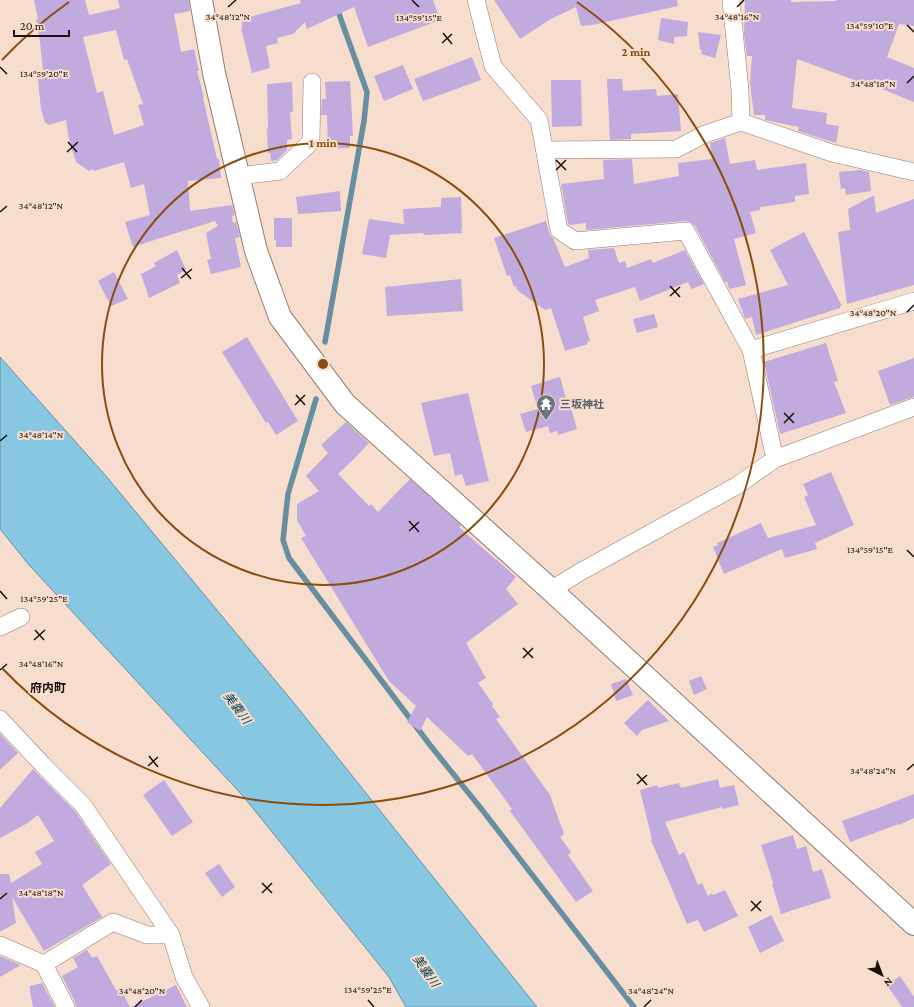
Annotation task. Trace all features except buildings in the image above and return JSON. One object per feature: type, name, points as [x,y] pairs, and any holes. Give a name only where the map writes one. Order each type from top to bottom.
[{"type":"street","points":[[201,0],[214,73],[256,251],[280,318],[340,398],[914,924]]},
{"type":"street","points":[[476,0],[493,66],[539,120],[559,230],[575,241],[686,231],[751,350],[774,459]]},
{"type":"street","points":[[731,0],[740,90],[741,122]]},
{"type":"street","points":[[239,176],[280,171],[311,142],[312,82]]},
{"type":"street","points":[[545,150],[676,149],[705,134],[741,122],[832,153],[914,172]]},
{"type":"street","points":[[751,350],[914,301]]},
{"type":"street","points":[[551,590],[580,572],[738,484],[774,459],[914,406]]},
{"type":"street","points":[[0,627],[21,617]]},
{"type":"street","points":[[0,719],[42,765],[83,805],[170,935],[184,976],[201,1007]]},
{"type":"street","points":[[44,964],[113,922],[146,935],[170,935]]},
{"type":"street","points":[[0,945],[44,964],[66,1007]]},
{"type":"water","name":"美嚢川","points":[[0,357],[106,476],[298,708],[537,1007],[406,1007],[389,977],[243,796],[29,565],[0,529]]},
{"type":"waterway","points":[[325,342],[364,121],[367,92],[334,0]]},
{"type":"waterway","points":[[316,399],[288,494],[283,540],[289,558],[430,745],[483,811],[634,1007]]},
{"type":"place","name":"三坂神社","points":[[546,421]]},
{"type":"district","name":"府内町","points":[[48,688]]}]
